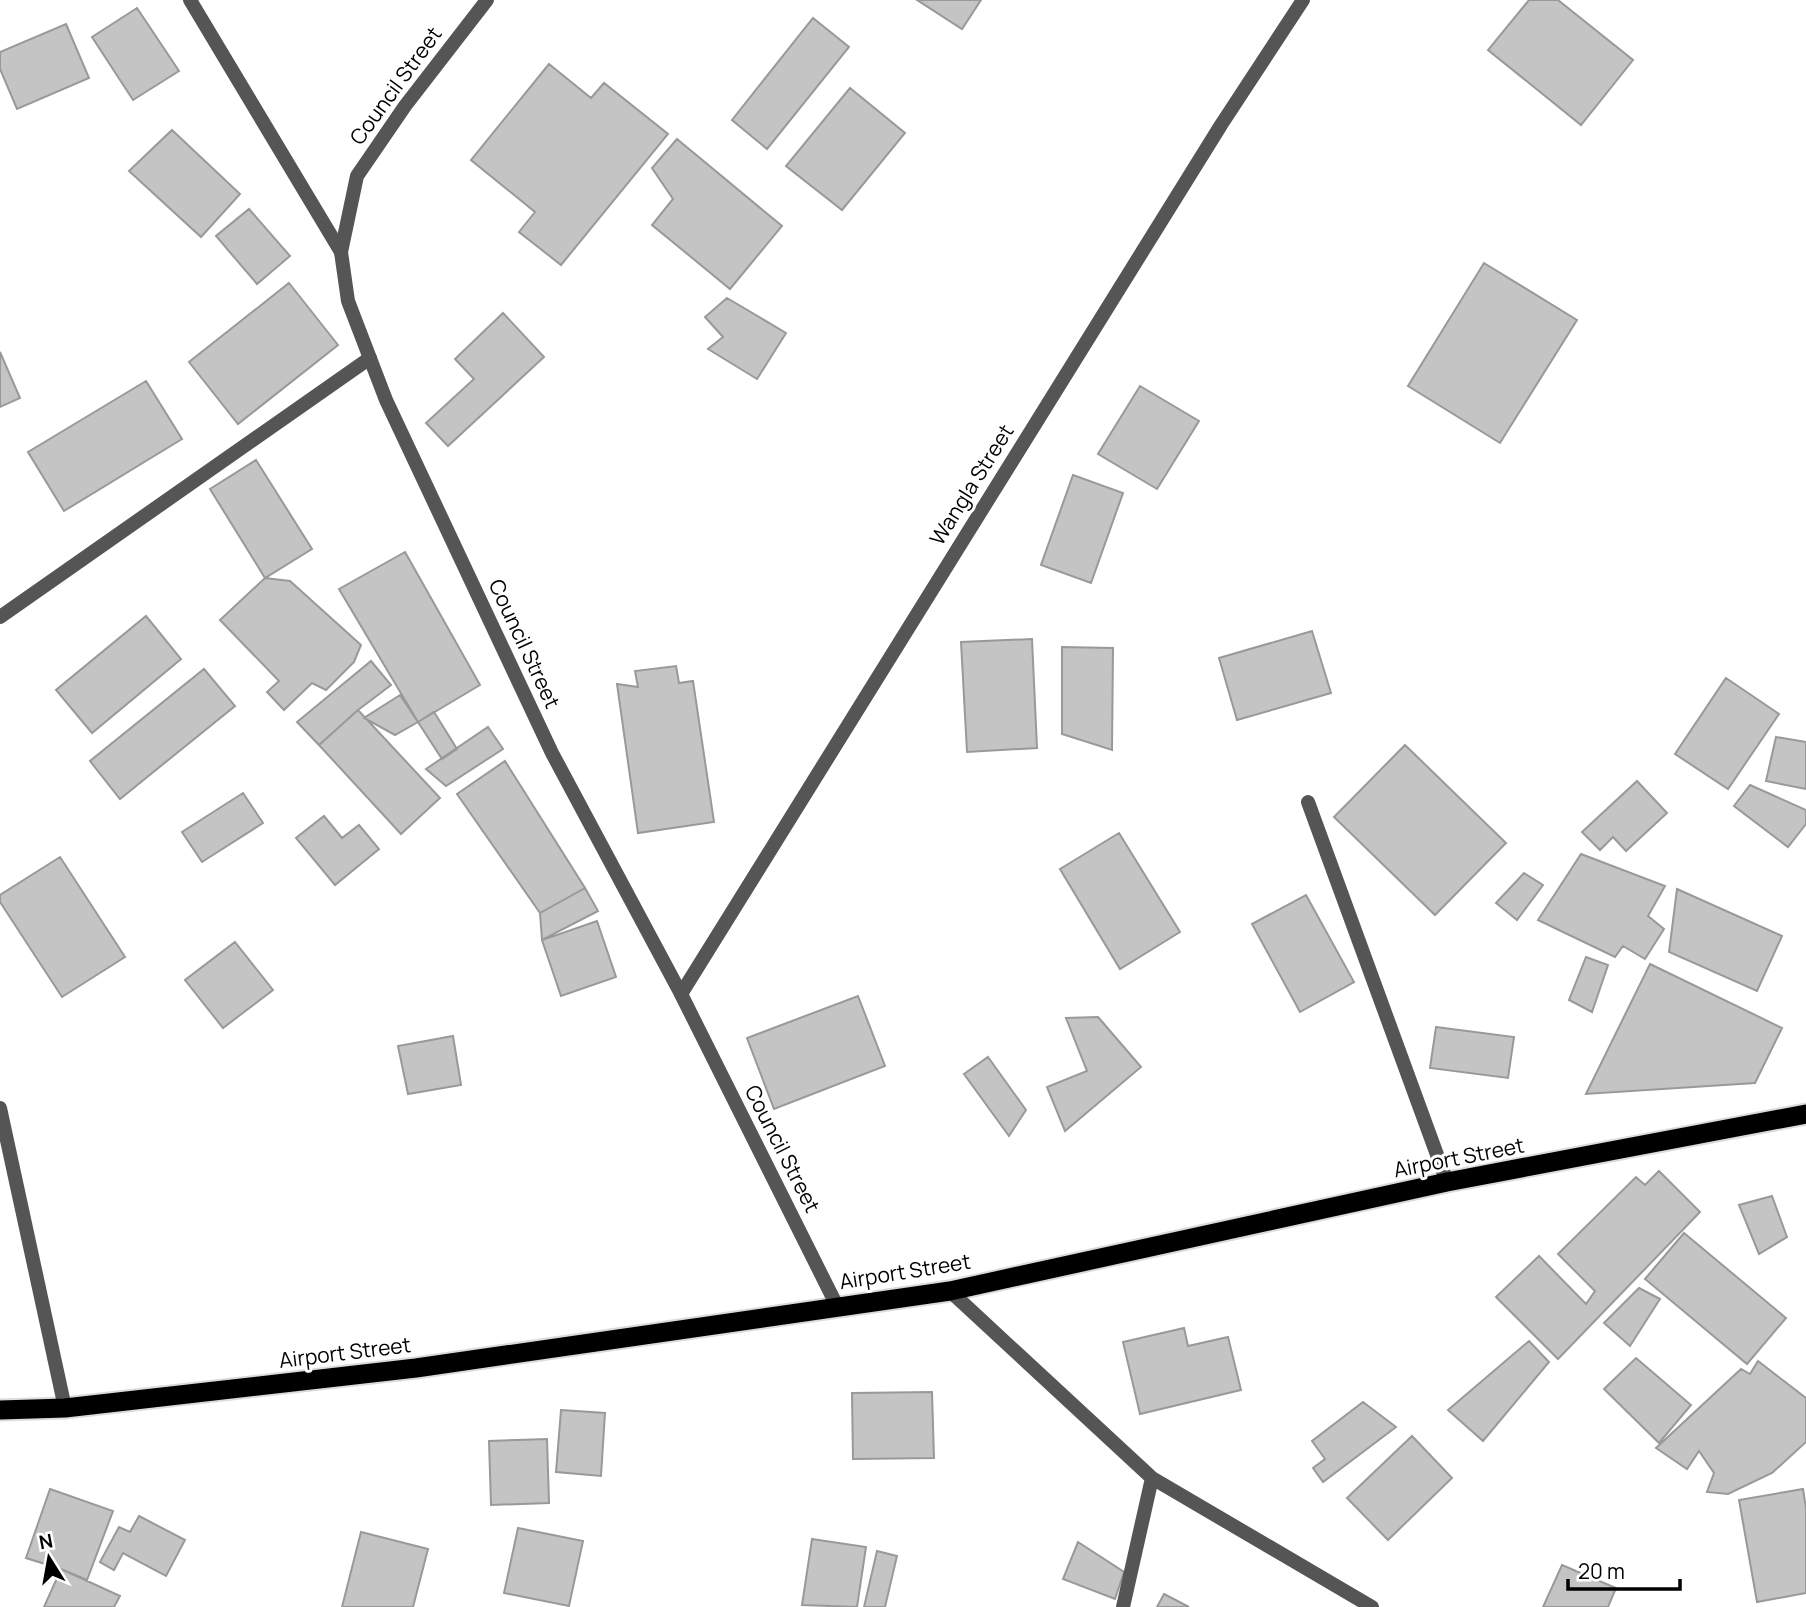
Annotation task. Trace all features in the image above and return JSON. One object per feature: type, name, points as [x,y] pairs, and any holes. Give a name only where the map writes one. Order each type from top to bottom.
[{"type":"highway","name":"Airport Street","points":[[0,1410],[65,1408],[416,1368],[950,1291],[1447,1182],[1806,1114]]},
{"type":"street","points":[[190,0],[341,252]]},
{"type":"street","name":"Council Street","points":[[487,0],[405,106],[357,176],[341,252],[348,301],[386,400],[552,753],[681,993],[837,1306]]},
{"type":"street","name":"Wangla Street","points":[[681,993],[1221,125],[1303,0]]},
{"type":"street","points":[[0,617],[370,358]]},
{"type":"street","points":[[1308,802],[1447,1182]]},
{"type":"street","points":[[0,1108],[65,1408]]},
{"type":"street","points":[[950,1291],[1152,1478],[1372,1607]]},
{"type":"street","points":[[1123,1607],[1152,1478]]},
{"type":"building","points":[[917,0],[981,0],[962,29]]},
{"type":"building","points":[[1529,0],[1558,0],[1633,60],[1581,125],[1488,50]]},
{"type":"building","points":[[137,8],[179,71],[133,100],[92,37]]},
{"type":"building","points":[[813,18],[849,47],[767,149],[732,120]]},
{"type":"building","points":[[66,24],[89,78],[17,109],[0,69],[0,52]]},
{"type":"building","points":[[549,64],[591,98],[604,83],[668,134],[561,265],[519,232],[535,212],[471,160]]},
{"type":"building","points":[[850,88],[905,133],[842,210],[786,166]]},
{"type":"building","points":[[172,130],[240,194],[201,237],[129,171]]},
{"type":"building","points":[[677,139],[782,226],[730,289],[652,225],[673,199],[652,168]]},
{"type":"building","points":[[249,209],[290,256],[257,284],[216,236]]},
{"type":"building","points":[[1484,263],[1577,320],[1500,443],[1408,386]]},
{"type":"building","points":[[289,283],[338,345],[238,424],[189,362]]},
{"type":"building","points":[[727,298],[786,333],[757,379],[708,349],[723,337],[705,317]]},
{"type":"building","points":[[503,313],[544,357],[448,446],[426,423],[474,379],[455,359]]},
{"type":"building","points":[[0,352],[20,398],[0,407]]},
{"type":"building","points":[[146,381],[182,439],[64,511],[28,452]]},
{"type":"building","points":[[1140,386],[1199,421],[1157,489],[1098,454]]},
{"type":"building","points":[[256,460],[312,549],[265,578],[210,489]]},
{"type":"building","points":[[1073,475],[1123,493],[1091,583],[1041,565]]},
{"type":"building","points":[[405,552],[480,685],[418,722],[339,589]]},
{"type":"building","points":[[265,578],[290,581],[361,645],[354,662],[326,690],[312,683],[284,710],[267,692],[279,681],[220,620]]},
{"type":"building","points":[[146,616],[181,659],[92,733],[56,690]]},
{"type":"building","points":[[1312,631],[1331,693],[1237,720],[1219,658]]},
{"type":"building","points":[[1032,639],[1037,748],[967,752],[961,642]]},
{"type":"building","points":[[1062,647],[1113,648],[1112,750],[1062,734]]},
{"type":"building","points":[[371,661],[391,685],[319,745],[297,722]]},
{"type":"building","points":[[676,666],[679,683],[693,681],[714,822],[638,833],[617,684],[638,687],[635,671]]},
{"type":"building","points":[[204,669],[235,706],[120,799],[90,761]]},
{"type":"building","points":[[1726,678],[1779,714],[1728,789],[1675,754]]},
{"type":"building","points":[[400,695],[418,722],[395,735],[364,718]]},
{"type":"building","points":[[358,710],[440,798],[401,834],[319,745]]},
{"type":"building","points":[[434,712],[457,749],[442,759],[418,722]]},
{"type":"building","points":[[488,727],[503,749],[446,786],[426,769]]},
{"type":"building","points":[[1776,737],[1806,742],[1806,789],[1766,781]]},
{"type":"building","points":[[1405,745],[1506,843],[1435,915],[1334,817]]},
{"type":"building","points":[[505,761],[585,888],[540,913],[457,794]]},
{"type":"building","points":[[1637,781],[1667,813],[1626,851],[1613,837],[1600,850],[1582,832]]},
{"type":"building","points":[[1750,785],[1806,810],[1806,824],[1788,847],[1734,806]]},
{"type":"building","points":[[243,793],[263,823],[202,862],[182,832]]},
{"type":"building","points":[[324,816],[342,838],[359,825],[379,849],[335,885],[296,838]]},
{"type":"building","points":[[1119,833],[1180,932],[1120,969],[1060,869]]},
{"type":"building","points":[[1581,854],[1665,886],[1648,916],[1664,929],[1645,959],[1623,946],[1615,957],[1538,920]]},
{"type":"building","points":[[60,857],[125,957],[62,997],[0,902],[0,895]]},
{"type":"building","points":[[1524,873],[1543,885],[1517,920],[1496,903]]},
{"type":"building","points":[[585,888],[598,911],[542,940],[540,913]]},
{"type":"building","points":[[1677,889],[1782,936],[1757,991],[1669,952]]},
{"type":"building","points":[[1306,895],[1354,982],[1300,1012],[1252,924]]},
{"type":"building","points":[[597,921],[616,977],[561,996],[542,940]]},
{"type":"building","points":[[235,942],[273,990],[223,1028],[185,980]]},
{"type":"building","points":[[1586,957],[1608,965],[1592,1012],[1569,1000]]},
{"type":"building","points":[[1650,964],[1782,1028],[1755,1083],[1586,1094]]},
{"type":"building","points":[[858,996],[885,1066],[774,1109],[747,1038]]},
{"type":"building","points":[[1098,1017],[1141,1067],[1065,1131],[1047,1087],[1087,1071],[1066,1018]]},
{"type":"building","points":[[1436,1027],[1514,1037],[1508,1078],[1430,1068]]},
{"type":"building","points":[[453,1036],[461,1085],[408,1094],[398,1046]]},
{"type":"building","points":[[988,1057],[1026,1110],[1009,1136],[964,1074]]},
{"type":"building","points":[[1659,1171],[1700,1212],[1558,1359],[1496,1297],[1539,1256],[1586,1304],[1595,1291],[1558,1254],[1636,1177],[1645,1185]]},
{"type":"building","points":[[1772,1196],[1787,1237],[1759,1254],[1739,1205]]},
{"type":"building","points":[[1684,1233],[1786,1318],[1747,1364],[1645,1279]]},
{"type":"building","points":[[1639,1288],[1660,1299],[1630,1346],[1604,1323]]},
{"type":"building","points":[[1184,1328],[1188,1346],[1228,1337],[1241,1390],[1140,1414],[1123,1342]]},
{"type":"building","points":[[1529,1341],[1549,1362],[1483,1441],[1448,1410]]},
{"type":"building","points":[[1636,1358],[1691,1405],[1659,1443],[1604,1389]]},
{"type":"building","points":[[1758,1361],[1806,1398],[1806,1442],[1772,1473],[1728,1494],[1707,1492],[1714,1473],[1699,1451],[1687,1469],[1656,1448],[1741,1369],[1750,1374]]},
{"type":"building","points":[[932,1392],[934,1458],[853,1459],[852,1393]]},
{"type":"building","points":[[1363,1402],[1396,1427],[1323,1482],[1313,1468],[1325,1459],[1312,1441]]},
{"type":"building","points":[[561,1410],[605,1413],[601,1476],[556,1472]]},
{"type":"building","points":[[1412,1436],[1452,1478],[1388,1540],[1347,1498]]},
{"type":"building","points":[[547,1439],[549,1503],[491,1505],[489,1441]]},
{"type":"building","points":[[50,1489],[113,1511],[87,1580],[26,1558]]},
{"type":"building","points":[[1803,1489],[1806,1508],[1806,1593],[1757,1602],[1739,1500]]},
{"type":"building","points":[[139,1516],[185,1540],[166,1576],[123,1553],[114,1570],[100,1562],[119,1527],[130,1532]]},
{"type":"building","points":[[518,1528],[583,1541],[569,1606],[504,1593]]},
{"type":"building","points":[[361,1532],[428,1549],[413,1607],[342,1607]]},
{"type":"building","points":[[812,1539],[866,1547],[857,1607],[802,1605]]},
{"type":"building","points":[[1078,1542],[1124,1572],[1115,1599],[1063,1579]]},
{"type":"building","points":[[877,1551],[897,1556],[885,1607],[864,1607]]},
{"type":"building","points":[[1562,1565],[1616,1588],[1608,1607],[1543,1607]]},
{"type":"building","points":[[61,1569],[120,1596],[114,1607],[44,1607]]},
{"type":"building","points":[[1164,1594],[1189,1607],[1157,1607]]}]
